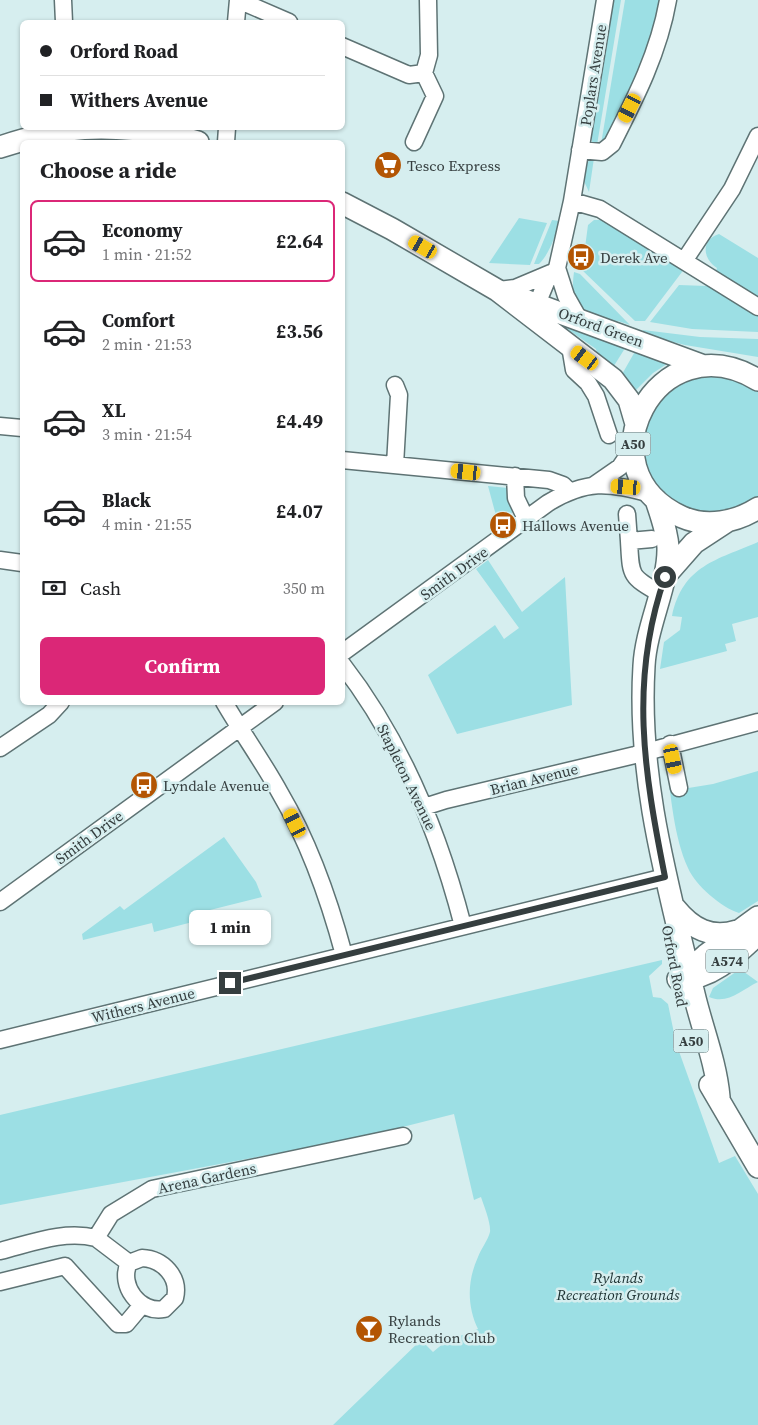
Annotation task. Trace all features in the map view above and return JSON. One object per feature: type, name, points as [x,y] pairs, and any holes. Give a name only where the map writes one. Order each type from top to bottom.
[{"type":"main road","points":[[24,140],[64,130]]},
{"type":"main road","points":[[102,130],[136,131],[187,140]]},
{"type":"main road","points":[[0,147],[20,141]]},
{"type":"main road","name":"Orford Green","points":[[345,205],[392,229],[497,290],[613,379],[624,390],[636,424]]},
{"type":"main road","name":"Orford Green","points":[[497,290],[704,366]]},
{"type":"main road","name":"A50","points":[[758,380],[731,368],[704,366],[685,370],[668,378],[654,390],[643,406],[636,424],[633,448],[638,472],[653,497],[671,512],[688,519],[707,523],[726,522],[742,517],[758,508]]},
{"type":"main road","name":"Orford Road","points":[[653,497],[667,534],[668,548],[662,585],[651,620],[644,663],[644,752],[653,817],[666,882],[675,908],[686,976]]},
{"type":"main road","name":"Orford Road","points":[[662,585],[694,543],[726,522]]},
{"type":"main road","name":"Orford Road","points":[[666,882],[665,915],[714,1066],[719,1097],[758,1167]]},
{"type":"main road","name":"A574","points":[[675,908],[683,918],[706,933],[720,935],[748,932]]},
{"type":"main road","name":"A574","points":[[686,976],[715,970],[758,918]]},
{"type":"street","points":[[63,0],[64,20]]},
{"type":"street","points":[[236,20],[238,0],[284,20]]},
{"type":"street","points":[[414,142],[435,96],[424,73],[429,55],[428,0]]},
{"type":"street","name":"Poplars Avenue","points":[[537,304],[555,270],[572,202],[606,0]]},
{"type":"street","points":[[580,150],[602,152],[612,144],[652,60],[668,0]]},
{"type":"street","points":[[345,47],[409,75],[424,73]]},
{"type":"street","points":[[684,261],[732,189],[758,136]]},
{"type":"street","points":[[572,202],[600,209],[758,307]]},
{"type":"street","points":[[497,290],[515,288],[555,270],[566,296],[579,319]]},
{"type":"street","points":[[537,304],[538,317],[543,326]]},
{"type":"street","name":"Orford Green","points":[[570,346],[574,370],[588,383],[596,396],[609,435]]},
{"type":"street","points":[[731,368],[758,367]]},
{"type":"street","points":[[395,385],[399,395],[396,465]]},
{"type":"street","points":[[0,426],[20,428]]},
{"type":"street","name":"Smith Drive","points":[[594,485],[614,472],[633,448]]},
{"type":"street","points":[[345,460],[515,476],[556,482],[563,485],[569,491]]},
{"type":"street","points":[[515,476],[516,498],[526,519]]},
{"type":"street","name":"Smith Drive","points":[[345,651],[526,519],[569,491],[594,485],[626,487],[653,497]]},
{"type":"street","points":[[627,514],[630,571],[640,582],[662,585]]},
{"type":"street","points":[[629,541],[652,539]]},
{"type":"street","points":[[0,560],[20,563]]},
{"type":"street","name":"Stapleton Avenue","points":[[345,669],[379,720],[424,807],[438,844],[463,926]]},
{"type":"street","points":[[0,748],[49,714],[58,705]]},
{"type":"street","points":[[226,705],[281,794],[310,853],[327,898],[344,955]]},
{"type":"street","name":"Smith Drive","points":[[0,902],[271,705]]},
{"type":"street","name":"Brian Avenue","points":[[424,807],[758,722]]},
{"type":"street","points":[[670,744],[679,788]]},
{"type":"street","name":"Withers Avenue","points":[[0,1040],[463,926],[666,882]]},
{"type":"street","name":"Arena Gardens","points":[[96,1238],[111,1214],[152,1189],[403,1136]]},
{"type":"street","points":[[0,1251],[60,1236],[84,1235],[96,1238],[129,1263]]},
{"type":"street","points":[[150,1258],[158,1262],[173,1276],[176,1282],[175,1298],[164,1309],[156,1311],[142,1305],[126,1283],[126,1270],[129,1263],[135,1259],[150,1258]]},
{"type":"street","points":[[0,1282],[65,1266],[118,1324],[126,1324],[142,1305]]},
{"type":"green space","points":[[613,0],[621,0],[597,145],[592,142],[591,133]]},
{"type":"green space","points":[[625,0],[663,0],[655,35],[607,140],[601,144]]},
{"type":"green space","points":[[594,158],[589,192],[583,179],[586,163]]},
{"type":"green space","points":[[519,218],[547,223],[530,265],[489,263]]},
{"type":"green space","points":[[552,220],[560,221],[552,244],[539,264],[534,264]]},
{"type":"green space","points":[[594,220],[601,220],[625,234],[629,232],[685,268],[645,321],[635,321],[582,270],[588,225]]},
{"type":"green space","points":[[719,234],[758,258],[758,300],[715,274],[717,268],[708,259],[706,250],[709,240]]},
{"type":"green space","points":[[574,272],[580,274],[630,325],[618,321],[613,324],[586,312],[580,307],[574,293]]},
{"type":"green space","points":[[709,283],[758,311],[758,332],[692,329],[650,322],[679,285],[707,286]]},
{"type":"green space","points":[[568,324],[627,345],[612,369],[598,357],[596,349],[566,328]]},
{"type":"green space","points":[[643,330],[700,337],[758,339],[758,357],[685,345],[642,334]]},
{"type":"green space","points":[[637,348],[670,362],[653,373],[634,392],[621,376]]},
{"type":"green space","points":[[717,373],[758,390],[758,500],[744,509],[698,515],[657,491],[645,470],[644,423],[655,402],[694,376]]},
{"type":"green space","points":[[488,486],[508,488],[509,503],[513,512],[498,523]]},
{"type":"green space","points":[[758,542],[758,617],[732,624],[736,641],[725,644],[727,651],[660,669],[664,642],[680,630],[682,617],[672,616],[684,585],[693,575],[716,560]]},
{"type":"green space","points":[[488,560],[522,612],[565,577],[572,705],[457,734],[428,675],[495,625],[504,639],[519,628],[476,569]]},
{"type":"green space","points":[[664,750],[676,790],[713,784],[758,771],[758,901],[739,913],[710,895],[697,882],[688,868],[678,840]]},
{"type":"green space","points":[[224,837],[256,882],[262,897],[202,912],[204,919],[154,932],[152,923],[83,940],[82,934],[120,906],[124,910]]},
{"type":"green space","name":"Rylands Recreation Grounds","points":[[662,960],[662,964],[649,976],[653,997],[661,998],[668,1004],[676,1043],[719,1163],[735,1156],[758,1194],[758,1425],[333,1425],[421,1340],[433,1352],[445,1342],[478,1329],[470,1302],[470,1284],[474,1266],[489,1235],[490,1228],[481,1197],[474,1200],[454,1114],[359,1138],[0,1205],[0,1115]]},
{"type":"green space","points":[[740,969],[758,982],[728,998],[716,999],[709,997],[713,988]]},
{"type":"place","name":"Tesco Express","points":[[388,165]]},
{"type":"place","name":"Derek Ave","points":[[581,257]]},
{"type":"place","name":"Hallows Avenue","points":[[503,525]]},
{"type":"place","name":"Lyndale Avenue","points":[[144,785]]},
{"type":"place","name":"Rylands Recreation Club","points":[[369,1329]]},
{"type":"route","points":[[230,983],[665,877],[654,826],[648,785],[644,752],[642,702],[644,663],[651,620],[665,577]]}]
